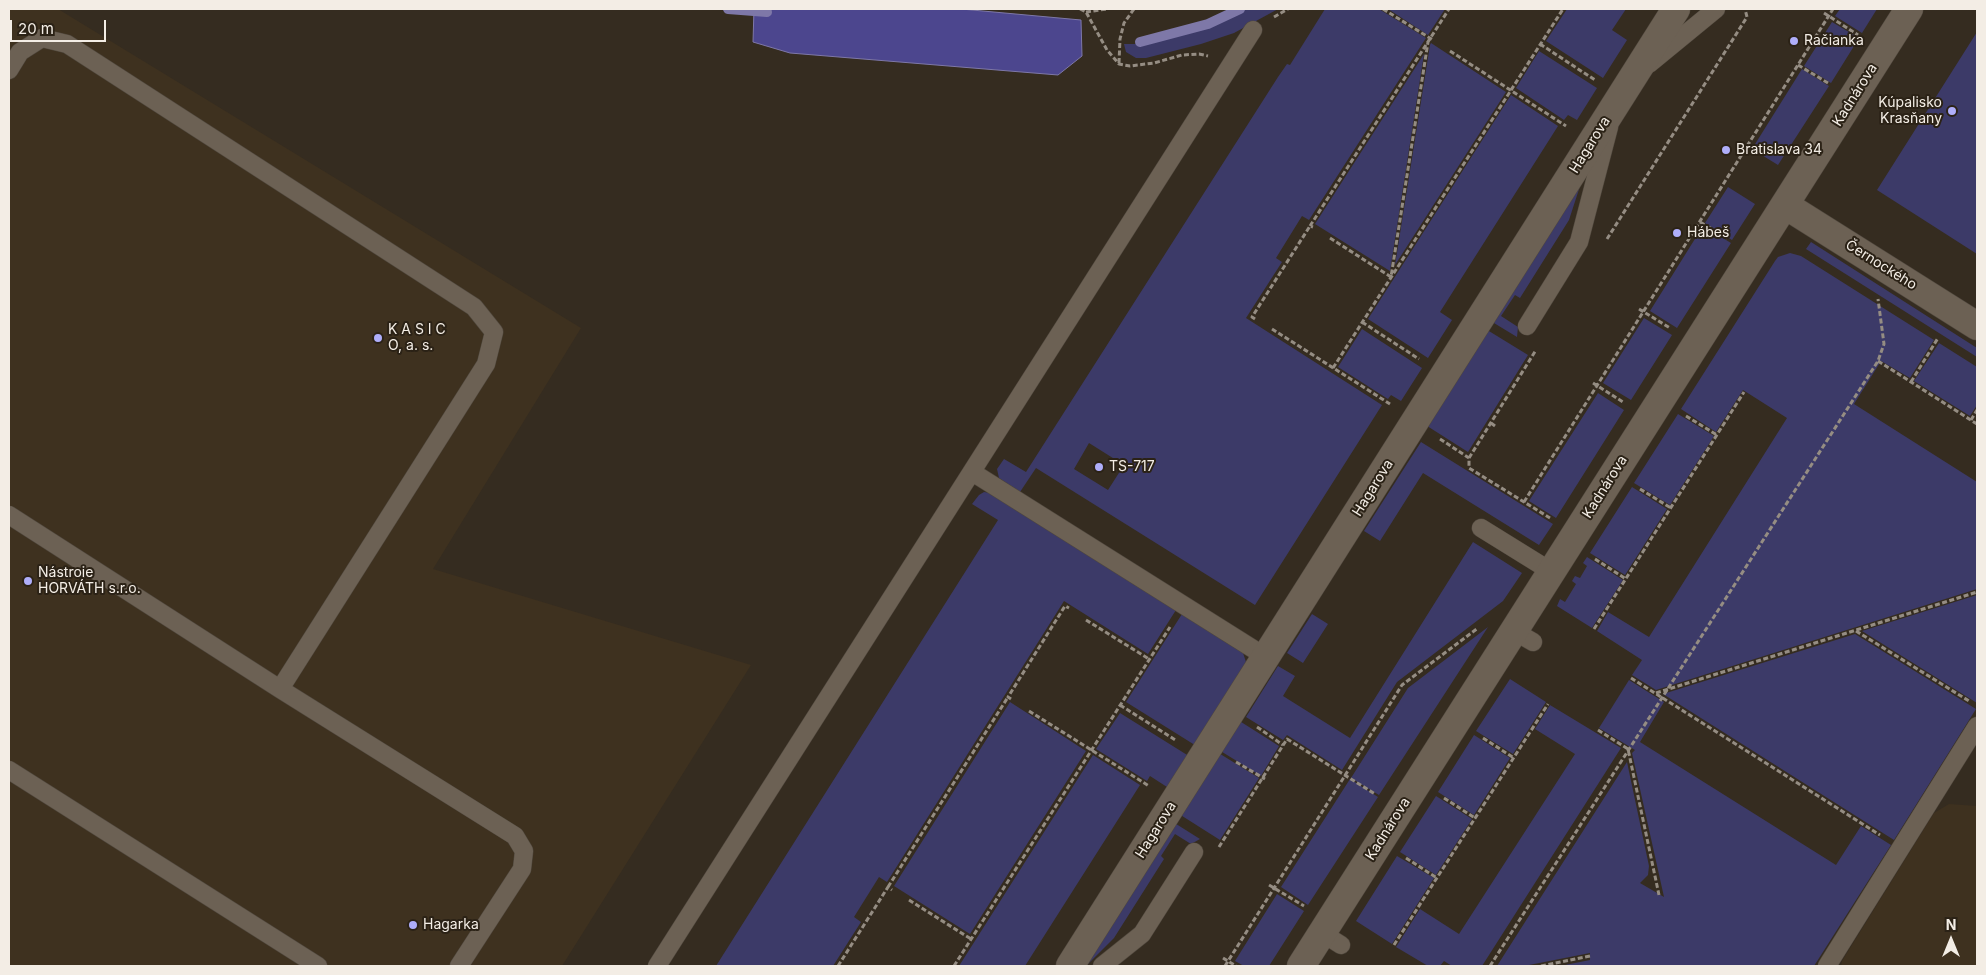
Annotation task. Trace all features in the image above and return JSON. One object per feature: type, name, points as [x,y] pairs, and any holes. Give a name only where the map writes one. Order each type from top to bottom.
[{"type":"street","name":"Hagarova","points":[[1070,966],[1266,657],[1424,428],[1445,375],[1676,9]]},
{"type":"street","name":"Kadnárova","points":[[1301,966],[1331,939],[1524,636],[1552,572],[1910,9]]},
{"type":"street","name":"Černockého","points":[[1783,208],[1977,326]]},
{"type":"lane","points":[[1526,326],[1579,242],[1623,94],[1716,9]]},
{"type":"lane","points":[[658,966],[1253,30]]},
{"type":"lane","points":[[9,70],[20,52],[42,38],[67,44],[474,307],[494,332],[486,364],[280,689]]},
{"type":"lane","points":[[972,472],[1266,657]]},
{"type":"lane","points":[[9,515],[280,689],[515,836],[524,851],[522,869],[459,966]]},
{"type":"lane","points":[[1482,528],[1552,572]]},
{"type":"lane","points":[[1827,966],[1977,726]]},
{"type":"lane","points":[[9,770],[318,966]]},
{"type":"lane","points":[[1102,966],[1142,934],[1194,852]]},
{"type":"path","points":[[1080,9],[1086,12],[1108,9]]},
{"type":"path","points":[[1119,64],[1120,39],[1124,23],[1134,9]]},
{"type":"path","points":[[1383,9],[1430,40]]},
{"type":"path","points":[[1254,319],[1252,317],[1312,226],[1449,9]]},
{"type":"path","points":[[1333,368],[1563,9]]},
{"type":"path","points":[[1608,239],[1633,203],[1725,55],[1747,17],[1745,9]]},
{"type":"path","points":[[1524,502],[1833,9]]},
{"type":"path","points":[[1086,12],[1107,50],[1119,64],[1130,66],[1182,55],[1200,54],[1213,58],[1229,68]]},
{"type":"path","points":[[1824,13],[1865,39]]},
{"type":"path","points":[[1391,277],[1430,40]]},
{"type":"path","points":[[1540,44],[1623,94]]},
{"type":"path","points":[[1450,51],[1592,142]]},
{"type":"path","points":[[1798,65],[1835,88]]},
{"type":"path","points":[[1700,222],[1728,239]]},
{"type":"path","points":[[1330,238],[1391,277]]},
{"type":"path","points":[[1490,966],[1878,361],[1884,344],[1878,299]]},
{"type":"path","points":[[1639,309],[1672,329]]},
{"type":"path","points":[[1362,322],[1445,375]]},
{"type":"path","points":[[1272,329],[1469,458]]},
{"type":"path","points":[[1911,382],[1938,338]]},
{"type":"path","points":[[1539,346],[1469,458],[1469,468],[1552,519]]},
{"type":"path","points":[[1878,361],[1977,424]]},
{"type":"path","points":[[1593,383],[1625,403]]},
{"type":"path","points":[[1594,629],[1744,392]]},
{"type":"path","points":[[1971,420],[1977,410]]},
{"type":"path","points":[[1684,415],[1717,435]]},
{"type":"path","points":[[1491,423],[1495,426]]},
{"type":"path","points":[[1638,488],[1671,508]]},
{"type":"path","points":[[1593,558],[1626,579]]},
{"type":"path","points":[[1656,693],[1977,592]]},
{"type":"path","points":[[954,966],[1184,605]]},
{"type":"path","points":[[838,966],[890,889],[1010,698],[1065,606],[1069,608]]},
{"type":"path","points":[[1086,620],[1149,659]]},
{"type":"path","points":[[1225,966],[1402,685],[1482,625]]},
{"type":"path","points":[[1855,630],[1977,706]]},
{"type":"path","points":[[1631,678],[1901,848]]},
{"type":"path","points":[[1394,945],[1548,704]]},
{"type":"path","points":[[1120,705],[1202,758]]},
{"type":"path","points":[[1029,710],[1174,802]]},
{"type":"path","points":[[1250,723],[1284,745]]},
{"type":"path","points":[[1598,730],[1628,749],[1659,895]]},
{"type":"path","points":[[1480,736],[1514,758]]},
{"type":"path","points":[[1215,854],[1287,739],[1376,794]]},
{"type":"path","points":[[1442,797],[1475,818]]},
{"type":"path","points":[[1404,857],[1437,878]]},
{"type":"path","points":[[1269,885],[1305,907]]},
{"type":"path","points":[[909,900],[971,939]]},
{"type":"path","points":[[1541,966],[1590,956]]},
{"type":"path","points":[[1223,958],[1236,966]]},
{"type":"shaded area","points":[[9,9],[58,9],[581,328],[433,569],[751,665],[562,966],[9,966]]},
{"type":"shaded area","points":[[754,9],[961,9],[1081,20],[1082,56],[1058,75],[790,53],[753,42]]},
{"type":"shaded area","points":[[1246,9],[1278,9],[1234,33],[1201,44],[1146,58],[1136,58],[1126,52],[1124,44],[1139,44],[1184,34],[1209,26]]},
{"type":"shaded area","points":[[1325,9],[1379,9],[1426,38],[1309,220],[1302,216],[1276,258],[1282,262],[1246,318],[1382,405],[1255,605],[1036,468],[1020,492],[999,478],[997,469],[1004,459],[1026,472],[1278,77],[1287,64],[1290,65]],"holes":[[[1089,443],[1124,465],[1108,490],[1074,469]]]},
{"type":"shaded area","points":[[1388,9],[1445,9],[1428,35]]},
{"type":"shaded area","points":[[1567,9],[1626,9],[1612,30],[1627,40],[1603,78],[1546,41]]},
{"type":"shaded area","points":[[1840,9],[1877,9],[1862,33],[1835,16]]},
{"type":"shaded area","points":[[1832,22],[1859,38],[1831,83],[1804,66]]},
{"type":"shaded area","name":"Kúpalisko Krasňany","points":[[1977,32],[1977,254],[1877,190]]},
{"type":"shaded area","points":[[1431,43],[1506,92],[1395,265],[1430,45]]},
{"type":"shaded area","points":[[1539,51],[1597,88],[1577,120],[1568,115],[1564,120],[1516,88]]},
{"type":"shaded area","points":[[1424,54],[1390,271],[1315,224]]},
{"type":"shaded area","points":[[1802,69],[1829,86],[1778,165],[1752,149]]},
{"type":"shaded area","points":[[1511,95],[1558,126],[1440,312],[1452,320],[1428,358],[1368,319]]},
{"type":"shaded area","points":[[1581,183],[1569,220],[1520,298],[1515,295],[1501,316],[1518,327],[1517,337],[1489,320]]},
{"type":"shaded area","points":[[1728,187],[1755,204],[1732,240],[1705,223]]},
{"type":"shaded area","points":[[1703,226],[1731,243],[1677,328],[1650,311]]},
{"type":"shaded area","points":[[1811,242],[1977,348],[1977,357],[1806,249]]},
{"type":"shaded area","points":[[1790,253],[1801,256],[1934,340],[1910,378],[1881,361],[1854,404],[1977,482],[1977,589],[1656,690],[1632,675],[1642,660],[1597,631],[1608,612],[1649,637],[1787,418],[1743,390],[1716,432],[1681,409],[1775,261],[1778,257]]},
{"type":"shaded area","points":[[1644,318],[1672,335],[1631,400],[1603,383]]},
{"type":"shaded area","points":[[1484,328],[1528,355],[1468,452],[1424,424]]},
{"type":"shaded area","points":[[1362,329],[1422,368],[1401,401],[1391,395],[1388,399],[1338,367]]},
{"type":"shaded area","points":[[1939,343],[1977,367],[1977,405],[1970,416],[1914,381]]},
{"type":"shaded area","points":[[1598,393],[1624,410],[1556,518],[1529,501]]},
{"type":"shaded area","points":[[1678,414],[1714,436],[1670,505],[1634,483]]},
{"type":"shaded area","points":[[1421,442],[1553,524],[1539,545],[1423,473],[1380,541],[1364,531]]},
{"type":"shaded area","points":[[1632,487],[1667,509],[1625,575],[1590,553]]},
{"type":"shaded area","points":[[984,492],[990,493],[1176,610],[1148,654],[1064,601],[887,882],[879,877],[854,917],[861,922],[833,966],[716,966],[998,520],[972,504]]},
{"type":"shaded area","points":[[1473,542],[1522,573],[1503,601],[1397,682],[1342,770],[1287,735],[1283,740],[1246,717],[1278,666],[1295,676],[1283,696],[1350,738]]},
{"type":"shaded area","points":[[1587,557],[1623,580],[1592,628],[1557,606],[1560,599],[1565,602],[1576,584],[1572,581],[1575,576],[1580,578],[1587,566],[1583,563]]},
{"type":"shaded area","points":[[1977,595],[1977,703],[1862,631]]},
{"type":"shaded area","points":[[1182,614],[1243,653],[1248,668],[1198,747],[1126,702]]},
{"type":"shaded area","points":[[1312,614],[1328,624],[1303,663],[1287,653]]},
{"type":"shaded area","points":[[1488,627],[1379,795],[1351,778],[1408,688]]},
{"type":"shaded area","points":[[1855,634],[1976,709],[1894,840],[1663,694]]},
{"type":"shaded area","points":[[1510,679],[1546,702],[1513,754],[1476,731]]},
{"type":"shaded area","points":[[1629,680],[1664,702],[1640,742],[1836,865],[1861,826],[1891,845],[1814,966],[1560,966],[1590,960],[1590,953],[1524,966],[1497,966],[1627,762],[1649,866],[1648,875],[1640,883],[1664,897],[1632,753],[1635,750],[1599,728]]},
{"type":"shaded area","points":[[1010,702],[1086,751],[970,934],[894,886]]},
{"type":"shaded area","points":[[1550,705],[1621,748],[1482,966],[1452,966],[1444,961],[1440,966],[1428,966],[1396,947],[1420,909],[1459,934],[1575,754],[1535,729]]},
{"type":"shaded area","points":[[1120,713],[1192,758],[1167,787],[1150,776],[1147,781],[1096,749]]},
{"type":"shaded area","points":[[1238,720],[1279,746],[1261,776],[1219,750]]},
{"type":"shaded area","points":[[1474,735],[1510,758],[1474,815],[1438,792]]},
{"type":"shaded area","points":[[1217,752],[1259,778],[1220,840],[1179,814]]},
{"type":"shaded area","points":[[1093,755],[1140,785],[1025,966],[959,966]]},
{"type":"shaded area","points":[[1350,779],[1378,797],[1308,905],[1281,887]]},
{"type":"shaded area","points":[[1436,796],[1472,819],[1436,875],[1400,852]]},
{"type":"shaded area","points":[[1949,804],[1977,806],[1977,966],[1841,966],[1842,961],[1934,813]]},
{"type":"shaded area","points":[[1173,822],[1200,839],[1191,844],[1175,834],[1161,856],[1164,859],[1114,938],[1086,966]]},
{"type":"shaded area","points":[[1397,856],[1434,878],[1392,944],[1356,921]]},
{"type":"shaded area","points":[[1277,894],[1304,911],[1269,966],[1244,966],[1235,961]]},
{"type":"waterway","points":[[728,9],[767,12]]},
{"type":"waterway","points":[[1140,42],[1208,24],[1240,9]]},
{"type":"place","name":"Račianka","points":[[1794,41]]},
{"type":"place","name":"Kúpalisko Krasňany","points":[[1952,111]]},
{"type":"place","name":"Bratislava 34","points":[[1726,150]]},
{"type":"place","name":"Hábeš","points":[[1677,233]]},
{"type":"place","name":"K A S I C O, a. s.","points":[[378,338]]},
{"type":"place","name":"TS-717","points":[[1099,467]]},
{"type":"place","name":"Nástroje HORVÁTH s.r.o.","points":[[28,581]]},
{"type":"place","name":"Hagarka","points":[[413,925]]}]
